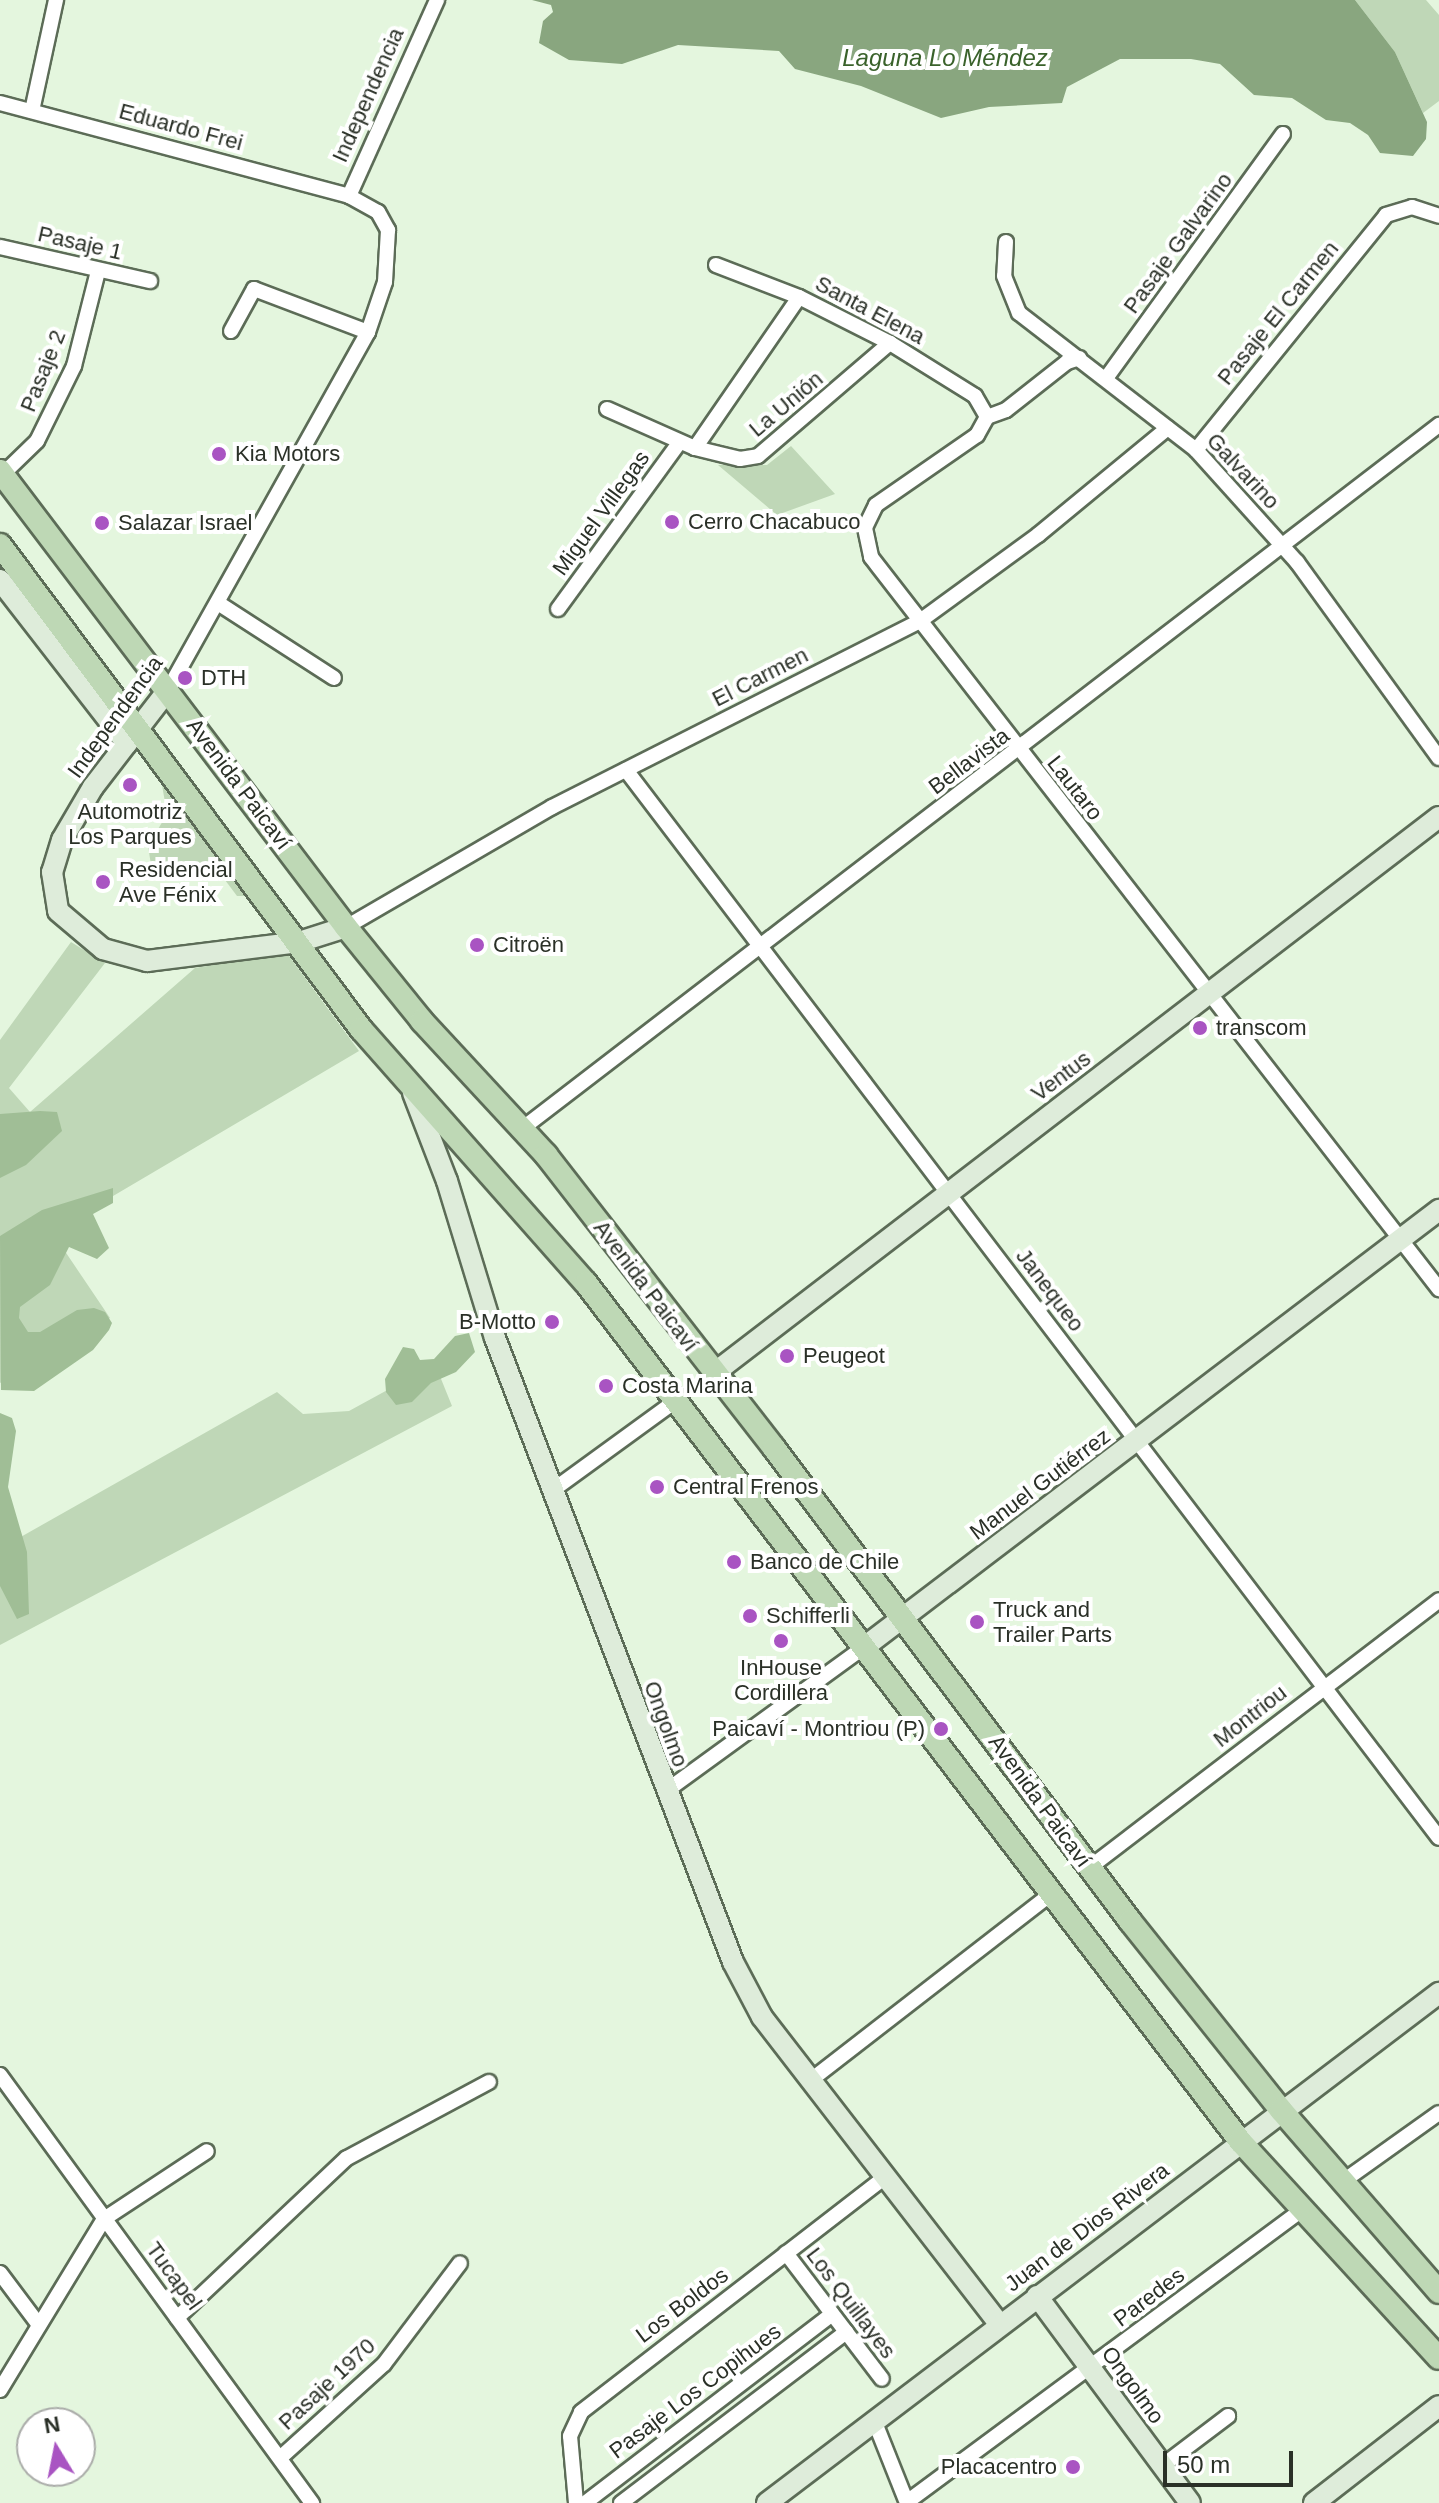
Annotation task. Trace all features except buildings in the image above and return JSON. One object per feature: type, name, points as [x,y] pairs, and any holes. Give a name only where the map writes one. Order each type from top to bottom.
[{"type":"main road","name":"Avenida Paicaví","points":[[1,472],[346,927],[422,1021],[523,1128],[905,1617],[1089,1868],[1281,2110],[1345,2180],[1439,2292]]},
{"type":"main road","name":"Avenida Paicaví","points":[[0,545],[134,737],[299,942],[375,1046],[544,1232],[677,1400],[1240,2141],[1439,2358]]},
{"type":"street","points":[[32,111],[56,0]]},
{"type":"street","name":"Independencia","points":[[346,927],[299,942],[147,961],[103,949],[67,921],[53,902],[52,872],[59,847],[93,787],[168,690],[368,332],[385,282],[388,230],[378,212],[349,196],[437,0]]},
{"type":"street","name":"Eduardo Frei","points":[[0,103],[349,196]]},
{"type":"street","name":"Pasaje Galvarino","points":[[1107,377],[1283,134]]},
{"type":"street","name":"Pasaje El Carmen","points":[[1196,450],[1381,220],[1398,208],[1419,208],[1439,216]]},
{"type":"street","name":"Galvarino","points":[[1006,242],[1004,276],[1012,302],[1196,450],[1282,547],[1439,758]]},
{"type":"street","name":"Pasaje 1","points":[[0,247],[150,281]]},
{"type":"street","name":"Santa Elena","points":[[716,265],[799,297],[890,343],[975,396],[987,417]]},
{"type":"street","name":"Pasaje 2","points":[[1,472],[37,441],[74,366],[98,271]]},
{"type":"street","points":[[231,331],[254,289],[368,332]]},
{"type":"street","points":[[607,409],[695,448],[799,297]]},
{"type":"street","name":"La Unión","points":[[695,448],[740,459],[758,456],[890,343]]},
{"type":"street","name":"Lautaro","points":[[1079,358],[1067,362],[1006,410],[987,417],[977,435],[883,499],[868,520],[865,538],[871,557],[1018,751],[1439,1289]]},
{"type":"street","name":"Bellavista","points":[[523,1128],[1439,425]]},
{"type":"street","name":"El Carmen","points":[[346,927],[536,816],[920,621],[1038,535],[1168,428]]},
{"type":"street","name":"Miguel Villegas","points":[[558,609],[679,443]]},
{"type":"street","name":"Avenida Paicaví","points":[[0,580],[134,737]]},
{"type":"street","points":[[218,603],[334,678]]},
{"type":"street","name":"Janequeo","points":[[626,770],[1439,1838]]},
{"type":"street","name":"Ventus","points":[[713,1374],[1439,817]]},
{"type":"street","name":"Ongolmo","points":[[406,1079],[431,1132],[488,1317],[666,1791],[744,1986],[811,2080],[999,2324]]},
{"type":"street","name":"Manuel Gutiérrez","points":[[666,1791],[905,1617],[1439,1210]]},
{"type":"street","points":[[553,1490],[677,1400]]},
{"type":"street","name":"Montriou","points":[[1089,1868],[1439,1600]]},
{"type":"street","points":[[811,2080],[1053,1892]]},
{"type":"street","name":"Juan de Dios Rivera","points":[[767,2503],[1240,2141],[1439,1993]]},
{"type":"street","name":"Tucapel","points":[[0,2075],[5,2094],[104,2219],[312,2503]]},
{"type":"street","points":[[177,2318],[347,2158],[489,2082]]},
{"type":"street","points":[[1345,2180],[1439,2113]]},
{"type":"street","points":[[0,2390],[104,2219],[207,2151]]},
{"type":"street","name":"Los Boldos","points":[[576,2503],[570,2436],[581,2412],[885,2177]]},
{"type":"street","name":"Paredes","points":[[907,2502],[1301,2210]]},
{"type":"street","name":"Los Quillayes","points":[[786,2253],[882,2379]]},
{"type":"street","name":"Pasaje 1970","points":[[280,2458],[384,2364],[460,2263]]},
{"type":"street","points":[[0,2273],[39,2325]]},
{"type":"street","name":"Ongolmo","points":[[1037,2296],[1190,2503]]},
{"type":"street","name":"Pasaje Los Copihues","points":[[585,2503],[832,2314]]},
{"type":"street","name":"Pasaje Los Copihues","points":[[621,2503],[846,2332]]},
{"type":"street","points":[[1314,2503],[1439,2406]]},
{"type":"street","points":[[1162,2466],[1228,2416]]},
{"type":"street","points":[[874,2420],[907,2502]]},
{"type":"shaded area","points":[[1355,0],[1426,0],[1439,15],[1439,101],[1423,113],[1395,52]]},
{"type":"shaded area","points":[[791,446],[835,494],[777,515],[718,465],[767,465]]},
{"type":"shaded area","points":[[162,785],[246,896],[237,896],[216,868],[169,872],[151,865],[148,846],[167,814]]},
{"type":"shaded area","points":[[71,942],[105,963],[9,1088],[30,1112],[195,968],[287,953],[359,1051],[52,1232],[110,1318],[0,1383],[0,1040]]},
{"type":"shaded area","points":[[57,1112],[62,1131],[26,1165],[0,1178],[0,1114]]},
{"type":"shaded area","points":[[113,1188],[113,1203],[93,1214],[109,1248],[97,1259],[69,1247],[50,1285],[20,1307],[19,1318],[28,1332],[40,1332],[77,1310],[94,1308],[105,1312],[112,1323],[109,1330],[93,1350],[34,1391],[1,1390],[0,1236],[42,1210]]},
{"type":"shaded area","points":[[469,1333],[475,1352],[456,1372],[431,1383],[412,1402],[396,1405],[386,1392],[385,1379],[403,1347],[414,1349],[420,1360],[434,1359],[455,1336]]},
{"type":"shaded area","points":[[435,1364],[452,1406],[0,1645],[0,1538],[3,1547],[277,1392],[303,1414],[349,1411]]},
{"type":"shaded area","points":[[0,1413],[12,1418],[16,1431],[8,1487],[27,1552],[29,1614],[17,1619],[0,1586]]},
{"type":"water","name":"Laguna Lo Méndez","points":[[532,0],[1355,0],[1395,52],[1427,122],[1426,139],[1413,156],[1380,153],[1368,135],[1350,123],[1326,120],[1292,98],[1254,95],[1220,64],[1191,59],[1120,59],[1067,87],[1062,103],[989,107],[941,118],[861,86],[795,69],[779,51],[678,45],[622,64],[569,60],[539,43],[543,21],[553,12],[551,5]]},
{"type":"place","name":"Kia Motors","points":[[219,454]]},
{"type":"place","name":"Cerro Chacabuco","points":[[672,522]]},
{"type":"place","name":"Salazar Israel","points":[[102,523]]},
{"type":"place","name":"DTH","points":[[185,678]]},
{"type":"place","name":"Automotriz Los Parques","points":[[130,785]]},
{"type":"place","name":"Residencial Ave Fénix","points":[[103,882]]},
{"type":"place","name":"Citroën","points":[[477,945]]},
{"type":"place","name":"transcom","points":[[1200,1028]]},
{"type":"place","name":"B-Motto","points":[[552,1322]]},
{"type":"place","name":"Peugeot","points":[[787,1356]]},
{"type":"place","name":"Costa Marina","points":[[606,1386]]},
{"type":"place","name":"Central Frenos","points":[[657,1487]]},
{"type":"place","name":"Banco de Chile","points":[[734,1562]]},
{"type":"place","name":"Schifferli","points":[[750,1616]]},
{"type":"place","name":"Truck and Trailer Parts","points":[[977,1622]]},
{"type":"place","name":"InHouse Cordillera","points":[[781,1641]]},
{"type":"place","name":"Paicaví - Montriou (P)","points":[[941,1729]]},
{"type":"place","name":"Placacentro","points":[[1073,2467]]}]
